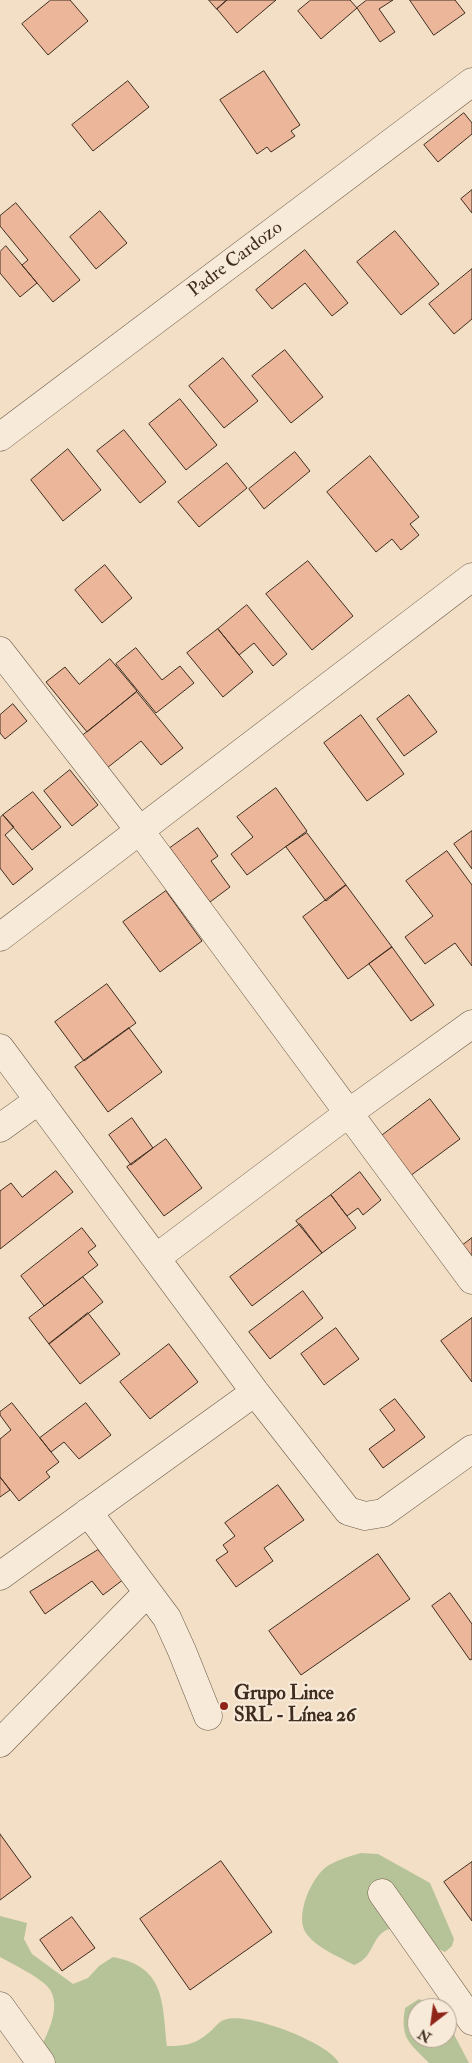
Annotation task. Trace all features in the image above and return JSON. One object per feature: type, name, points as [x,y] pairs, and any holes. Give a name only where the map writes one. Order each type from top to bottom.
[{"type":"street","name":"Padre Cardozo","points":[[0,437],[472,82]]},
{"type":"street","points":[[0,937],[472,577]]},
{"type":"street","points":[[0,651],[140,831],[350,1112],[472,1280]]},
{"type":"street","points":[[156,1258],[350,1112],[472,1024]]},
{"type":"street","points":[[0,1048],[255,1392],[348,1511],[365,1516],[383,1513],[472,1449]]},
{"type":"street","points":[[0,1128],[39,1100]]},
{"type":"street","points":[[0,1576],[255,1392]]},
{"type":"street","points":[[88,1512],[167,1618],[208,1716]]},
{"type":"street","points":[[0,1743],[147,1593]]},
{"type":"street","points":[[382,1892],[472,2022]]},
{"type":"street","points":[[0,2006],[41,2063]]},
{"type":"green space","points":[[361,1853],[378,1854],[430,1883],[454,1939],[452,1946],[445,1952],[395,1928],[381,1934],[367,1956],[354,1965],[328,1951],[310,1938],[303,1926],[302,1917],[311,1886],[329,1865]]},
{"type":"green space","points":[[0,1916],[27,1923],[24,1939],[32,1954],[73,1984],[88,1978],[99,1966],[113,1957],[130,1962],[143,1969],[152,1978],[162,2001],[167,2046],[196,2041],[222,2021],[235,2018],[286,2030],[320,2046],[339,2063],[27,2063],[33,2062],[47,2035],[54,2013],[54,2003],[52,1994],[47,1986],[31,1974],[0,1957]]},
{"type":"green space","points":[[407,2007],[407,2037],[404,2027],[405,2008]]},
{"type":"green space","points":[[457,2040],[469,2063],[429,2063],[414,2048],[457,2048]]},
{"type":"building","points":[[51,0],[70,0],[88,21],[48,55],[22,24]]},
{"type":"building","points":[[209,0],[227,0],[217,9]]},
{"type":"building","points":[[227,0],[276,0],[237,33],[217,9]]},
{"type":"building","points":[[311,0],[350,0],[357,8],[321,39],[298,11]]},
{"type":"building","points":[[367,0],[393,0],[379,9],[395,32],[380,42],[357,8]]},
{"type":"building","points":[[410,0],[455,0],[465,13],[434,35]]},
{"type":"building","points":[[264,71],[300,125],[291,131],[295,136],[271,152],[267,147],[257,154],[220,100]]},
{"type":"building","points":[[128,81],[149,107],[93,151],[72,125]]},
{"type":"building","points":[[464,113],[472,123],[472,134],[438,162],[424,145]]},
{"type":"building","points":[[472,190],[472,213],[461,199]]},
{"type":"building","points":[[16,203],[80,280],[53,302],[22,265],[28,260],[0,226],[0,216]]},
{"type":"building","points":[[100,211],[127,243],[96,269],[70,237]]},
{"type":"building","points":[[395,231],[439,284],[401,315],[357,262]]},
{"type":"building","points":[[6,246],[37,283],[20,297],[0,273],[0,252]]},
{"type":"building","points":[[305,250],[348,303],[332,316],[305,283],[272,309],[256,290]]},
{"type":"building","points":[[472,269],[472,319],[454,334],[429,304]]},
{"type":"building","points":[[285,350],[323,397],[291,423],[252,376]]},
{"type":"building","points":[[223,358],[258,401],[224,428],[189,386]]},
{"type":"building","points":[[180,399],[217,445],[186,470],[149,424]]},
{"type":"building","points":[[124,430],[166,482],[140,503],[97,451]]},
{"type":"building","points":[[68,449],[101,490],[63,521],[31,480]]},
{"type":"building","points":[[295,452],[310,471],[264,509],[249,489]]},
{"type":"building","points":[[370,456],[419,517],[410,524],[419,535],[401,550],[392,539],[376,552],[327,492]]},
{"type":"building","points":[[227,463],[247,488],[199,527],[178,502]]},
{"type":"building","points":[[308,561],[353,616],[312,650],[266,594]]},
{"type":"building","points":[[105,565],[132,598],[102,623],[75,590]]},
{"type":"building","points":[[247,605],[287,654],[273,666],[254,643],[239,655],[218,629]]},
{"type":"building","points":[[218,629],[253,672],[223,697],[187,653]]},
{"type":"building","points":[[136,648],[162,680],[180,666],[194,683],[156,713],[116,664]]},
{"type":"building","points":[[110,659],[137,691],[87,732],[46,682],[65,667],[79,684]]},
{"type":"building","points":[[137,692],[183,748],[161,765],[141,741],[107,768],[82,736]]},
{"type":"building","points":[[409,695],[437,732],[404,756],[377,719]]},
{"type":"building","points":[[13,704],[27,721],[5,739],[0,733],[0,715]]},
{"type":"building","points":[[361,715],[404,774],[367,801],[324,743]]},
{"type":"building","points":[[70,770],[98,805],[72,826],[44,791]]},
{"type":"building","points":[[276,788],[307,831],[247,875],[231,854],[253,837],[237,817]]},
{"type":"building","points":[[33,792],[61,827],[32,850],[3,815]]},
{"type":"building","points":[[3,815],[14,827],[5,835],[33,869],[13,885],[0,868],[0,818]]},
{"type":"building","points":[[198,828],[218,856],[211,861],[230,887],[210,902],[170,848]]},
{"type":"building","points":[[472,831],[472,869],[454,844]]},
{"type":"building","points":[[307,833],[346,885],[326,901],[286,847]]},
{"type":"building","points":[[447,851],[472,885],[472,966],[455,943],[425,964],[405,937],[433,916],[406,881]]},
{"type":"building","points":[[346,885],[392,947],[348,979],[303,917]]},
{"type":"building","points":[[166,891],[202,941],[160,972],[123,922]]},
{"type":"building","points":[[392,947],[434,1005],[411,1021],[369,964]]},
{"type":"building","points":[[107,984],[136,1023],[84,1061],[55,1022]]},
{"type":"building","points":[[129,1028],[162,1072],[108,1112],[75,1067]]},
{"type":"building","points":[[430,1099],[460,1139],[410,1176],[380,1137]]},
{"type":"building","points":[[132,1118],[153,1148],[131,1165],[109,1135]]},
{"type":"building","points":[[166,1139],[202,1188],[164,1216],[127,1167]]},
{"type":"building","points":[[56,1171],[73,1192],[0,1249],[0,1191],[11,1183],[22,1197]]},
{"type":"building","points":[[360,1172],[381,1200],[363,1215],[358,1208],[347,1216],[331,1195]]},
{"type":"building","points":[[331,1195],[356,1228],[322,1253],[296,1221]]},
{"type":"building","points":[[300,1224],[322,1253],[252,1306],[230,1277]]},
{"type":"building","points":[[82,1228],[96,1246],[88,1252],[98,1265],[44,1306],[21,1276]]},
{"type":"building","points":[[472,1238],[472,1256],[463,1245]]},
{"type":"building","points":[[83,1277],[103,1302],[49,1344],[29,1318]]},
{"type":"building","points":[[303,1291],[323,1318],[270,1359],[249,1332]]},
{"type":"building","points":[[88,1313],[120,1354],[80,1384],[49,1344]]},
{"type":"building","points":[[472,1318],[472,1382],[441,1341]]},
{"type":"building","points":[[336,1328],[359,1359],[324,1385],[301,1354]]},
{"type":"building","points":[[169,1344],[198,1382],[150,1419],[120,1382]]},
{"type":"building","points":[[395,1399],[425,1437],[383,1468],[369,1449],[395,1430],[380,1410]]},
{"type":"building","points":[[12,1403],[59,1462],[46,1472],[50,1477],[19,1501],[0,1477],[0,1439],[11,1430],[0,1415],[0,1412]]},
{"type":"building","points":[[86,1403],[111,1435],[79,1459],[64,1442],[51,1452],[40,1438]]},
{"type":"building","points":[[0,1477],[10,1490],[0,1497]]},
{"type":"building","points":[[278,1485],[304,1520],[264,1548],[273,1561],[236,1587],[216,1560],[228,1552],[223,1545],[235,1536],[225,1523]]},
{"type":"building","points":[[98,1550],[124,1579],[103,1595],[92,1581],[45,1614],[30,1592]]},
{"type":"building","points":[[378,1554],[410,1599],[301,1675],[269,1631]]},
{"type":"building","points":[[450,1593],[472,1624],[472,1659],[470,1660],[432,1606]]},
{"type":"building","points":[[0,1834],[31,1877],[0,1900]]},
{"type":"building","points":[[221,1861],[272,1932],[190,1990],[140,1919]]},
{"type":"building","points":[[472,1862],[472,1921],[444,1882]]},
{"type":"building","points":[[72,1917],[95,1948],[62,1971],[40,1940]]},
{"type":"place","name":"Grupo Lince SRL - Línea 26","points":[[224,1706]]}]
